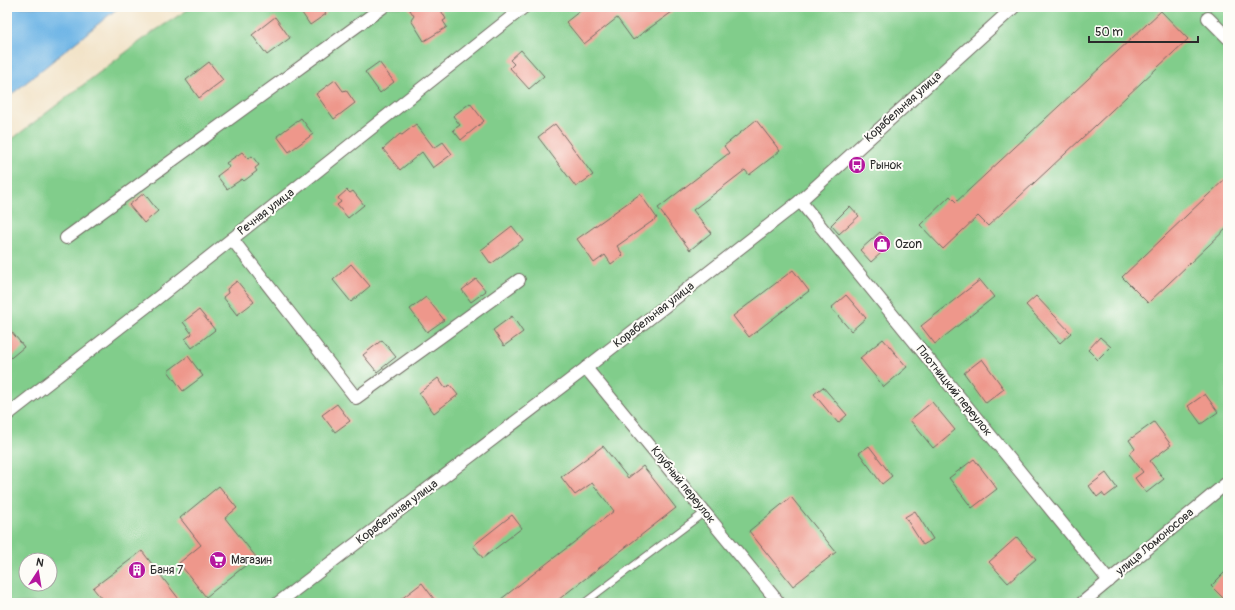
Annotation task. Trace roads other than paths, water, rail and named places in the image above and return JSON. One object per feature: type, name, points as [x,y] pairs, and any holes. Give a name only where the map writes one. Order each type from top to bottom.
[{"type":"street","points":[[66,238],[383,7]]},
{"type":"street","name":"Речная улица","points":[[7,415],[232,239],[524,7]]},
{"type":"street","name":"Корабельная улица","points":[[278,603],[586,368],[800,201],[1014,7]]},
{"type":"street","points":[[1208,18],[1228,38]]},
{"type":"street","name":"Плотницкий переулок","points":[[800,201],[1109,581]]},
{"type":"street","points":[[232,239],[356,398],[519,280]]},
{"type":"street","name":"Клубный переулок","points":[[586,368],[779,603]]},
{"type":"street","name":"улица Ломоносова","points":[[1082,603],[1228,482]]},
{"type":"lane","points":[[584,603],[705,512]]},
{"type":"water","points":[[7,7],[119,7],[7,98]]},
{"type":"place","name":"Рынок","points":[[857,165]]},
{"type":"place","name":"Ozon","points":[[882,244]]},
{"type":"place","name":"Магазин","points":[[218,560]]},
{"type":"place","name":"Баня 7","points":[[137,570]]}]
